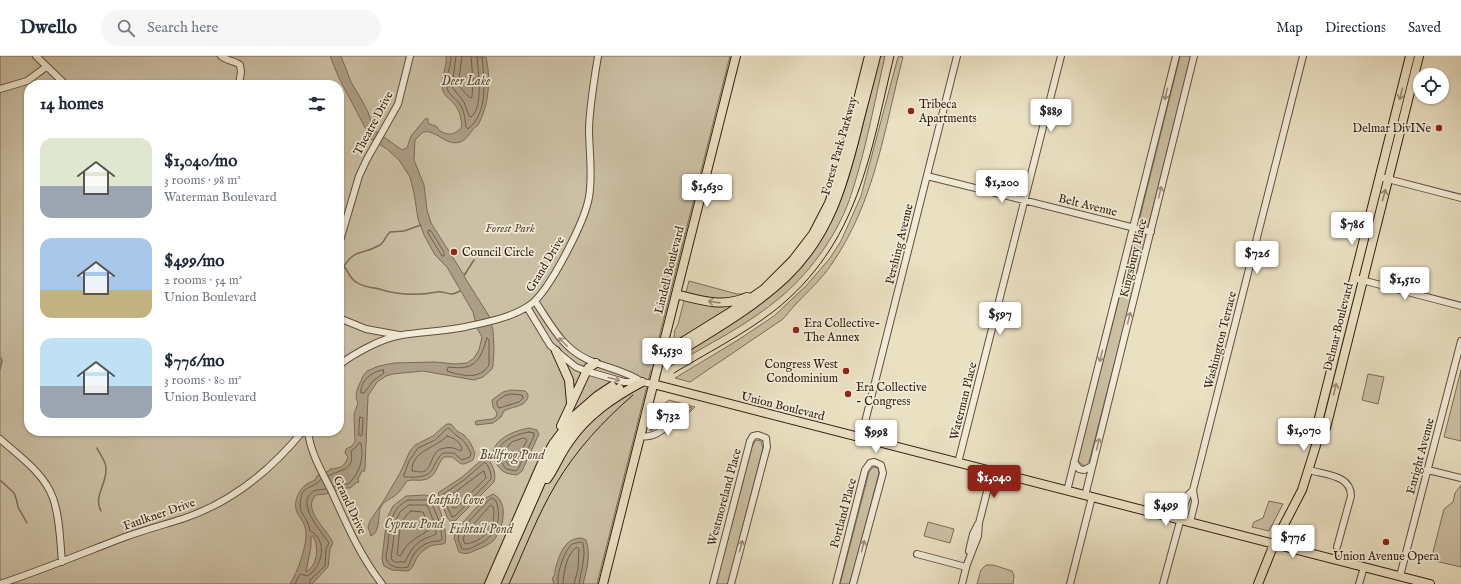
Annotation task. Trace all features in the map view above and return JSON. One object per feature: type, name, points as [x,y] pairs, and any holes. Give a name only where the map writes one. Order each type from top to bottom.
[{"type":"main road","name":"Lindell Boulevard","points":[[604,584],[736,56]]},
{"type":"main road","name":"Forest Park Parkway","points":[[671,349],[764,289],[782,272],[804,247],[813,234],[829,203],[839,175],[869,56]]},
{"type":"main road","name":"Forest Park Parkway","points":[[669,358],[760,299],[786,277],[809,250],[823,229],[840,193],[876,56]]},
{"type":"main road","name":"Delmar Boulevard","points":[[1384,178],[1410,56]]},
{"type":"main road","name":"Delmar Boulevard","points":[[1258,584],[1274,544],[1296,503],[1309,470],[1318,439],[1317,426],[1358,279],[1384,178],[1419,56]]},
{"type":"main road","points":[[676,294],[710,302],[723,303],[740,300],[764,289]]},
{"type":"main road","points":[[556,351],[569,380],[571,391],[570,407]]},
{"type":"main road","points":[[489,584],[539,471],[586,371],[590,366],[596,363]]},
{"type":"main road","points":[[537,490],[548,477],[563,450],[580,427],[604,406],[642,382]]},
{"type":"main road","name":"Union Boulevard","points":[[654,384],[1430,584]]},
{"type":"main road","points":[[496,584],[553,456],[570,430],[593,406],[616,387],[597,396],[574,416],[553,444]]},
{"type":"street","points":[[36,56],[60,80]]},
{"type":"street","points":[[221,56],[240,65],[240,80]]},
{"type":"street","name":"Theatre Drive","points":[[344,226],[357,181],[363,167],[401,97],[410,56]]},
{"type":"street","name":"Grand Drive","points":[[344,361],[368,348],[400,335],[436,332],[509,316],[536,301],[547,286],[576,233],[589,199],[589,117],[598,56]]},
{"type":"street","name":"Pershing Avenue","points":[[861,438],[957,56]]},
{"type":"street","name":"Waterman Place","points":[[958,463],[1061,56]]},
{"type":"street","name":"Kingsbury Place","points":[[1067,491],[1176,56]]},
{"type":"street","name":"Kingsbury Place","points":[[1070,584],[1089,496],[1092,466],[1194,56]]},
{"type":"street","name":"Washington Terrace","points":[[1193,490],[1303,56]]},
{"type":"street","points":[[28,80],[46,67]]},
{"type":"street","points":[[0,89],[24,82]]},
{"type":"street","name":"Belt Avenue","points":[[927,176],[1024,203],[1151,232]]},
{"type":"street","points":[[1384,178],[1461,198]]},
{"type":"street","points":[[1358,279],[1461,306]]},
{"type":"street","name":"Union Boulevard","points":[[536,301],[551,327],[562,341],[575,353],[596,363],[627,373],[642,382]]},
{"type":"street","name":"Union Boulevard","points":[[527,307],[546,339],[556,351],[569,362],[586,371],[624,382],[654,384]]},
{"type":"street","points":[[344,320],[366,328],[400,335]]},
{"type":"street","name":"Enright Avenue","points":[[1400,576],[1461,345]]},
{"type":"street","points":[[641,436],[651,437],[658,434],[684,408]]},
{"type":"street","name":"Westmoreland Place","points":[[713,584],[750,441],[753,436],[758,435],[766,438],[767,446],[731,584]]},
{"type":"street","name":"Faulkner Drive","points":[[0,584],[62,562],[138,532],[183,519],[214,506],[238,492],[260,476],[284,453],[299,436]]},
{"type":"street","name":"Grand Drive","points":[[309,436],[310,444],[323,474],[363,557],[382,584]]},
{"type":"street","points":[[0,439],[36,471],[50,490],[57,511],[62,562]]},
{"type":"street","name":"Portland Place","points":[[836,584],[865,470],[870,463],[874,462],[881,465],[882,473],[853,584]]},
{"type":"street","points":[[1074,462],[1079,469],[1084,470],[1092,466]]},
{"type":"street","points":[[1309,470],[1341,479],[1347,482],[1351,489],[1351,496],[1337,548]]},
{"type":"street","points":[[1428,470],[1461,478]]},
{"type":"street","points":[[962,584],[973,534],[979,523],[992,472]]},
{"type":"street","points":[[1163,584],[1186,499],[1193,490]]},
{"type":"street","points":[[1190,522],[1195,502],[1193,490]]},
{"type":"street","points":[[917,554],[966,567]]},
{"type":"street","points":[[1359,584],[1364,567]]},
{"type":"green space","name":"Forest Park","points":[[0,56],[730,56],[597,584],[0,584]]},
{"type":"green space","points":[[880,56],[885,56],[866,142],[852,192],[847,207],[833,235],[815,262],[782,296],[769,306],[727,334],[669,367],[667,364],[728,327],[772,296],[801,267],[815,250],[826,232],[843,195]]},
{"type":"green space","points":[[1180,56],[1191,56],[1149,223],[1148,226],[1140,225],[1139,221]]},
{"type":"green space","points":[[898,57],[903,57],[868,191],[846,241],[831,265],[783,319],[690,382],[675,378],[738,340],[774,316],[806,286],[830,258],[841,241],[861,196]]},
{"type":"green space","points":[[1138,232],[1145,234],[1146,241],[1089,462],[1084,466],[1078,459],[1135,236]]},
{"type":"green space","points":[[689,281],[737,294],[744,294],[743,296],[718,300],[688,294],[686,292]]},
{"type":"green space","points":[[686,300],[715,306],[730,306],[730,308],[672,346],[674,332],[678,324],[684,301]]},
{"type":"green space","points":[[1461,370],[1461,441],[1444,437]]},
{"type":"green space","points":[[1368,374],[1384,377],[1378,404],[1362,400]]},
{"type":"green space","points":[[669,400],[695,407],[666,434],[692,408],[680,405],[650,431],[656,407]]},
{"type":"green space","points":[[757,440],[761,441],[763,448],[728,584],[716,584],[752,447]]},
{"type":"green space","points":[[873,467],[878,468],[879,473],[850,584],[840,584],[869,472]]},
{"type":"green space","points":[[1461,485],[1461,567],[1431,560],[1444,509],[1453,502],[1455,493]]},
{"type":"green space","points":[[1269,501],[1283,504],[1269,531],[1252,527],[1254,522],[1263,518]]},
{"type":"green space","points":[[928,522],[954,529],[950,543],[924,536]]},
{"type":"green space","points":[[986,565],[993,565],[1012,571],[1014,576],[1013,584],[977,584],[981,570]]},
{"type":"water","name":"Deer Lake","points":[[330,56],[341,56],[351,82],[368,112],[374,130],[402,150],[407,148],[411,136],[426,118],[428,119],[428,123],[436,126],[439,131],[446,134],[455,133],[462,126],[458,110],[454,103],[445,95],[442,87],[446,56],[486,57],[488,65],[488,92],[485,109],[478,125],[466,139],[456,143],[449,142],[430,132],[423,132],[415,140],[414,160],[424,185],[427,210],[431,223],[463,274],[466,273],[464,276],[489,316],[493,330],[493,366],[492,369],[483,377],[474,380],[423,371],[393,374],[386,376],[377,382],[368,396],[365,471],[362,471],[358,479],[359,482],[350,488],[343,488],[326,494],[316,495],[312,501],[313,513],[333,543],[330,549],[328,567],[312,584],[290,584],[296,574],[306,539],[305,526],[296,510],[297,498],[301,490],[315,480],[317,476],[329,471],[330,469],[342,466],[347,460],[348,457],[345,453],[346,449],[352,446],[355,442],[354,414],[358,403],[356,398],[357,390],[363,376],[367,371],[379,366],[394,363],[467,363],[474,358],[479,350],[482,337],[477,328],[473,312],[447,267],[435,255],[424,235],[418,219],[410,177],[399,160],[387,149],[371,139],[344,88],[344,80],[340,80]],"holes":[[[311,536],[313,536],[317,550],[315,560],[313,565],[306,572],[311,547]]]},
{"type":"water","points":[[511,390],[525,391],[528,394],[528,398],[523,404],[504,411],[501,417],[493,423],[476,425],[476,421],[496,417],[497,413],[493,407],[492,400],[503,392]]},
{"type":"water","points":[[447,424],[451,424],[470,442],[475,453],[473,460],[461,464],[452,457],[444,457],[434,474],[428,479],[407,481],[401,490],[386,501],[380,509],[376,531],[371,536],[368,527],[370,521],[400,473],[410,451],[415,445],[433,436]]},
{"type":"water","name":"Bullfrog Pond","points":[[529,428],[537,430],[539,434],[522,471],[517,475],[504,472],[498,466],[494,458],[496,445],[514,432]]},
{"type":"water","name":"Catfish Cove","points":[[487,457],[494,472],[494,482],[455,521],[450,521],[438,493],[462,477]]},
{"type":"water","name":"Fishtail Pond","points":[[493,494],[502,503],[503,509],[502,523],[497,536],[487,545],[472,552],[459,552],[454,538],[457,529],[484,499]]},
{"type":"water","name":"Cypress Pond","points":[[425,495],[432,497],[438,505],[444,526],[446,539],[445,543],[431,546],[426,549],[419,555],[412,568],[408,571],[392,570],[384,566],[382,558],[387,518],[393,506],[406,496]]},
{"type":"water","points":[[581,538],[586,540],[588,551],[587,568],[583,584],[554,584],[552,578],[563,549],[570,541]]},
{"type":"waterway","points":[[344,266],[348,260],[356,254],[380,245],[390,232],[404,231],[421,225]]},
{"type":"waterway","points":[[465,274],[474,260]]},
{"type":"waterway","points":[[344,267],[352,278],[359,284],[393,293],[422,294],[439,292],[452,294],[460,291]]},
{"type":"waterway","points":[[0,369],[2,361],[1,358]]},
{"type":"waterway","points":[[97,448],[106,465],[105,480],[99,495],[99,506],[101,511]]},
{"type":"waterway","points":[[0,480],[14,493],[18,507],[27,523]]},
{"type":"tunnel","points":[[612,386],[671,349]]},
{"type":"tunnel","points":[[630,381],[669,358]]},
{"type":"tram line","points":[[674,373],[737,336],[774,311],[803,285],[825,257],[843,227],[857,195],[868,162],[894,56]]},
{"type":"tram line","points":[[509,584],[543,508],[564,471],[591,436],[633,395]]},
{"type":"place","name":"Tribeca Apartments","points":[[911,111]]},
{"type":"place","name":"Delmar DivINe","points":[[1439,128]]},
{"type":"place","name":"Council Circle","points":[[454,252]]},
{"type":"place","name":"Era Collective- The Annex","points":[[796,330]]},
{"type":"place","name":"Congress West Condominium","points":[[846,371]]},
{"type":"place","name":"Era Collective - Congress","points":[[848,394]]},
{"type":"place","name":"Union Avenue Opera","points":[[1386,542]]}]
